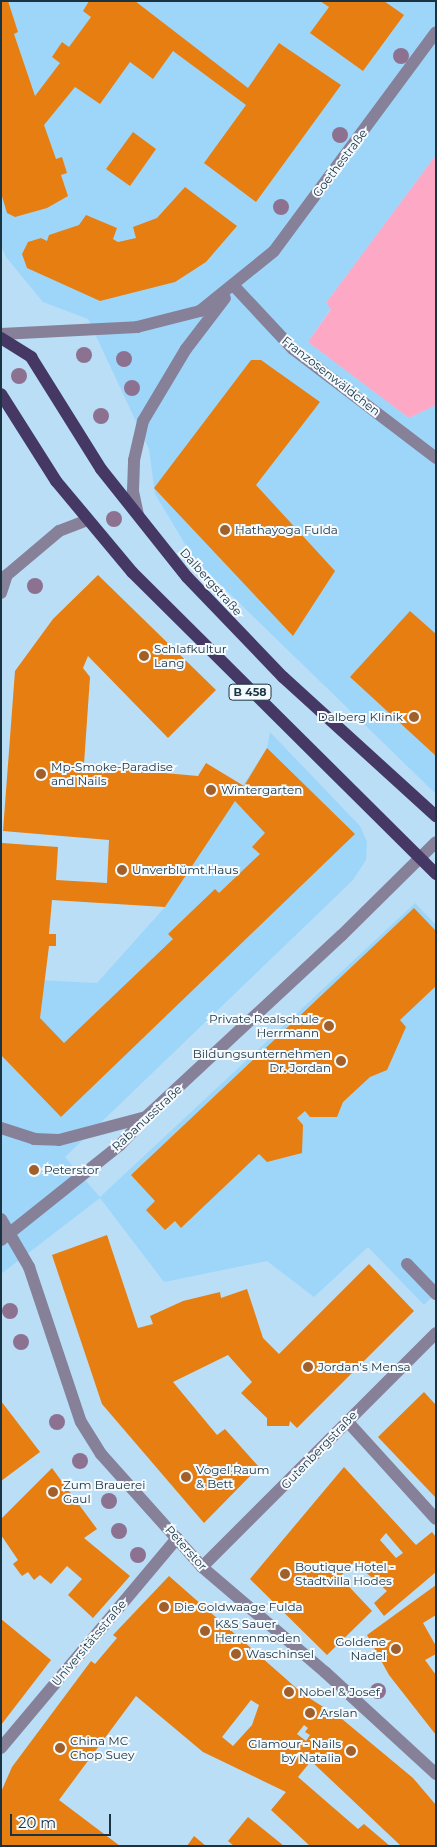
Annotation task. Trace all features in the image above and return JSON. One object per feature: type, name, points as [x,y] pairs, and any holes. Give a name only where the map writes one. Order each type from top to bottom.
[{"type":"main road","name":"Dalbergstraße","points":[[1,338],[31,357],[101,469],[181,570],[234,628],[436,816]]},
{"type":"main road","name":"B 458","points":[[1,394],[56,481],[87,520],[195,638],[436,874]]},
{"type":"street","name":"Goethestraße","points":[[1,334],[90,332],[138,327],[192,314],[234,286],[274,250],[436,32]]},
{"type":"street","name":"Goethestraße","points":[[138,515],[133,491],[134,460],[143,421],[186,349],[234,286]]},
{"type":"street","name":"Franzosenwäldchen","points":[[234,286],[293,349],[436,458]]},
{"type":"street","points":[[1,593],[7,575],[59,531],[87,520]]},
{"type":"street","name":"Rabanusstraße","points":[[5,1236],[120,1145],[146,1117],[315,962],[436,842]]},
{"type":"street","points":[[1,1128],[34,1139],[59,1140],[146,1117]]},
{"type":"street","name":"Peterstor","points":[[1,1219],[5,1236],[29,1267],[81,1422],[101,1454],[202,1567],[325,1672],[436,1774]]},
{"type":"street","points":[[407,1264],[436,1294]]},
{"type":"street","name":"Gutenbergstraße","points":[[202,1567],[436,1333]]},
{"type":"street","points":[[347,1421],[436,1518]]},
{"type":"street","name":"Universitätsstraße","points":[[1,1748],[177,1538]]},
{"type":"shaded area","points":[[1,1],[436,1],[436,155],[326,303],[331,308],[308,342],[409,418],[436,405],[436,794],[194,559],[155,494],[149,449],[88,319],[43,302],[6,257],[1,246]]},
{"type":"shaded area","points":[[436,155],[436,405],[409,418],[308,342],[331,309],[326,303]]},
{"type":"shaded area","points":[[270,732],[360,826],[367,842],[366,860],[353,880],[65,1157],[100,1197],[415,903],[436,925],[436,1293],[424,1305],[368,1247],[314,1297],[267,1261],[164,1282],[100,1198],[1,1274],[1,978],[97,983],[165,907],[267,748]]},
{"type":"building","points":[[1,1],[8,1],[18,32],[14,34],[35,96],[60,63],[52,57],[62,42],[69,47],[91,17],[83,11],[89,1],[135,1],[248,88],[279,43],[341,85],[256,202],[204,163],[246,105],[173,51],[153,79],[130,62],[100,104],[75,87],[44,125],[56,159],[62,157],[67,173],[61,175],[68,196],[47,208],[15,217],[7,213],[1,193]]},
{"type":"building","points":[[320,1],[384,1],[404,15],[363,71],[310,33],[329,7]]},
{"type":"building","points":[[133,132],[156,149],[130,186],[106,169]]},
{"type":"building","points":[[185,187],[237,226],[206,262],[175,282],[100,301],[27,268],[22,254],[28,242],[41,238],[47,241],[49,235],[79,225],[86,215],[117,228],[113,239],[118,242],[136,238],[133,227],[157,218]]},
{"type":"building","points":[[251,360],[261,360],[320,402],[256,485],[335,571],[293,636],[154,488]]},
{"type":"building","points":[[98,575],[216,690],[168,738],[88,656],[83,668],[90,677],[84,764],[74,765],[198,776],[206,763],[244,786],[267,748],[355,834],[61,1117],[1,1055],[2,843],[58,847],[56,880],[107,883],[109,840],[3,831],[15,671],[53,619]],"holes":[[[235,801],[265,833],[252,847],[260,854],[219,893],[215,889],[168,934],[173,939],[64,1043],[40,1018],[49,946],[56,946],[56,934],[49,934],[52,900],[165,907]]]},
{"type":"building","name":"Dalberg Klinik","points":[[410,611],[436,634],[436,756],[350,677]]},
{"type":"building","points":[[414,908],[436,931],[436,986],[400,1020],[406,1027],[387,1070],[370,1077],[343,1102],[337,1117],[310,1117],[305,1111],[297,1118],[303,1125],[302,1153],[267,1162],[259,1154],[181,1228],[175,1221],[165,1230],[146,1210],[155,1201],[131,1175]]},
{"type":"building","points":[[107,1235],[138,1328],[153,1324],[150,1316],[183,1301],[220,1292],[221,1298],[247,1289],[263,1338],[279,1354],[369,1264],[414,1311],[297,1428],[290,1421],[289,1426],[267,1426],[267,1418],[241,1393],[252,1382],[228,1355],[173,1382],[217,1435],[225,1429],[259,1467],[204,1523],[102,1404],[52,1255]]},
{"type":"building","points":[[424,1392],[436,1405],[436,1498],[378,1437]]},
{"type":"building","points":[[1,1401],[40,1452],[1,1481]]},
{"type":"building","points":[[344,1467],[416,1545],[432,1532],[436,1537],[436,1572],[384,1616],[374,1603],[387,1591],[354,1562],[340,1577],[372,1611],[327,1655],[250,1579]],"holes":[[[386,1533],[403,1553],[396,1558],[380,1540]]]},
{"type":"building","points":[[52,1468],[97,1529],[84,1538],[130,1576],[93,1618],[68,1595],[82,1579],[67,1566],[51,1584],[40,1575],[34,1580],[28,1572],[22,1576],[13,1564],[18,1560],[1,1535],[1,1519]]},
{"type":"building","points":[[169,1576],[303,1694],[342,1719],[413,1778],[436,1805],[436,1846],[401,1846],[311,1761],[298,1777],[358,1829],[364,1824],[390,1846],[310,1846],[271,1810],[286,1792],[203,1752],[136,1696],[59,1800],[120,1846],[1,1846],[1,1792],[12,1767],[91,1661],[95,1664],[117,1638],[113,1635]],"holes":[[[251,1700],[259,1705],[252,1725],[233,1746],[222,1737]],[[304,1725],[308,1728],[305,1732],[310,1735],[306,1741],[297,1734]]]},
{"type":"building","points":[[436,1585],[436,1615],[423,1623],[436,1646],[436,1654],[425,1660],[436,1675],[436,1735],[389,1675],[367,1635]]},
{"type":"building","points":[[1,1619],[51,1660],[1,1725]]},
{"type":"building","points":[[248,1817],[284,1846],[234,1846],[228,1841]]},
{"type":"building","points":[[194,1836],[206,1846],[187,1846]]},
{"type":"place","name":"Hathayoga Fulda","points":[[225,530]]},
{"type":"place","name":"Schlafkultur Lang","points":[[144,656]]},
{"type":"place","name":"Dalberg Klinik","points":[[414,717]]},
{"type":"place","name":"Mp-Smoke-Paradise and Nails","points":[[41,774]]},
{"type":"place","name":"Wintergarten","points":[[211,790]]},
{"type":"place","name":"Unverblümt.Haus","points":[[122,870]]},
{"type":"place","name":"Private Realschule Herrmann","points":[[329,1026]]},
{"type":"place","name":"Bildungsunternehmen Dr. Jordan","points":[[341,1061]]},
{"type":"place","name":"Peterstor","points":[[34,1170]]},
{"type":"place","name":"Jordan's Mensa","points":[[308,1367]]},
{"type":"place","name":"Vogel Raum & Bett","points":[[186,1477]]},
{"type":"place","name":"Zum Brauerei Gaul","points":[[53,1492]]},
{"type":"place","name":"Boutique Hotel - Stadtvilla Hodes","points":[[285,1574]]},
{"type":"place","name":"Die Goldwaage Fulda","points":[[164,1607]]},
{"type":"place","name":"K&S Sauer Herrenmoden","points":[[205,1631]]},
{"type":"place","name":"Goldene Nadel","points":[[396,1649]]},
{"type":"place","name":"Waschinsel","points":[[236,1654]]},
{"type":"place","name":"Nobel & Josef","points":[[289,1692]]},
{"type":"place","name":"Arslan","points":[[310,1713]]},
{"type":"place","name":"China MC Chop Suey","points":[[60,1748]]},
{"type":"place","name":"Glamour - Nails by Natalia","points":[[351,1751]]}]
